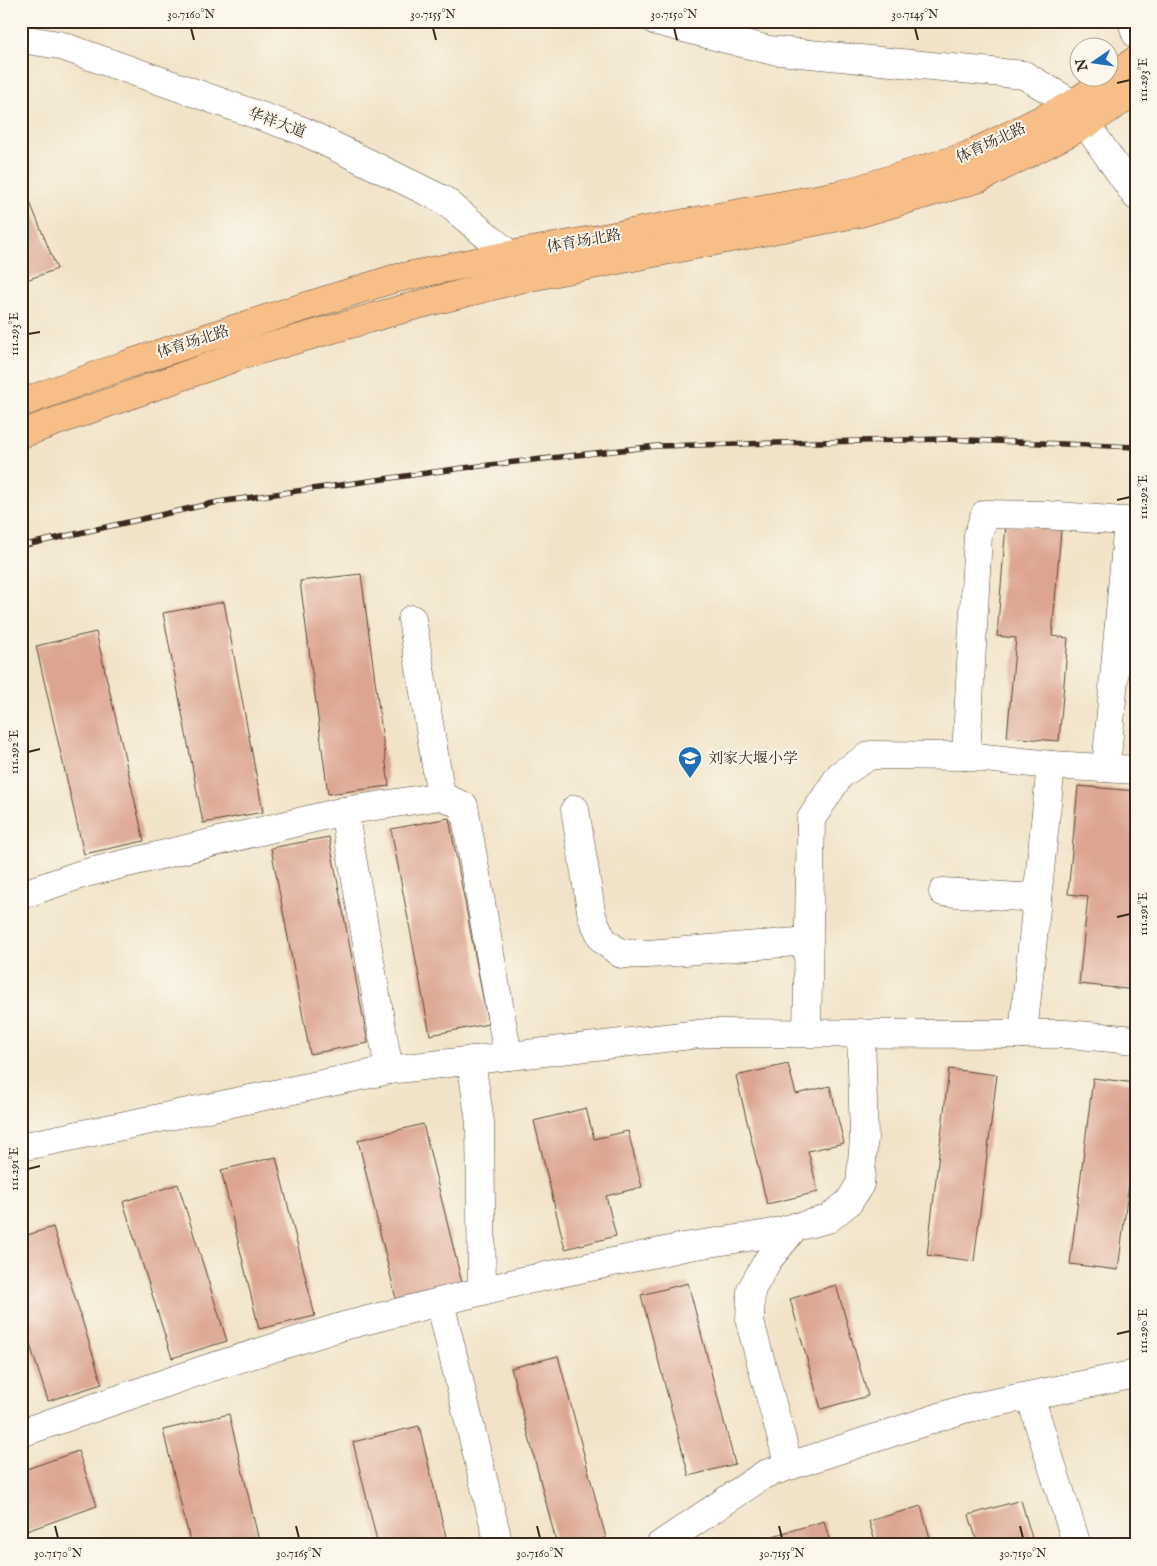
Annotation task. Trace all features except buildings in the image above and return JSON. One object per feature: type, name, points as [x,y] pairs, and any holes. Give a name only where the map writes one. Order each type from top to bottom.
[{"type":"main road","name":"体育场北路","points":[[21,434],[239,356],[406,308],[520,279],[860,213],[980,178],[1080,114],[1136,60]]},
{"type":"main road","name":"体育场北路","points":[[21,402],[221,333],[393,279],[510,255],[843,194],[967,156],[1136,91]]},
{"type":"street","points":[[656,21],[769,50],[1024,75],[1080,114],[1136,196]]},
{"type":"street","points":[[1132,21],[1136,34]]},
{"type":"street","name":"华祥大道","points":[[21,39],[59,45],[303,131],[444,200],[510,255]]},
{"type":"street","points":[[966,756],[978,535],[985,514],[1046,515],[1132,522],[1106,768]]},
{"type":"street","points":[[412,619],[441,796]]},
{"type":"street","points":[[807,1033],[812,819],[840,775],[870,756],[966,756],[1136,770]]},
{"type":"street","points":[[1023,1034],[1051,764]]},
{"type":"street","points":[[21,894],[82,874],[344,811],[441,796],[464,806],[508,1056]]},
{"type":"street","points":[[575,809],[592,917],[603,940],[621,954],[648,954],[809,941]]},
{"type":"street","points":[[344,811],[389,1070]]},
{"type":"street","points":[[943,892],[1037,898]]},
{"type":"street","points":[[21,1147],[389,1070],[708,1033],[1066,1034],[1136,1040]]},
{"type":"street","points":[[21,1433],[206,1369],[335,1328],[518,1282],[684,1247],[768,1234],[828,1220],[849,1202],[860,1184],[864,1138],[861,1033]]},
{"type":"street","points":[[471,1060],[480,1123],[482,1291]]},
{"type":"street","points":[[788,1466],[750,1322],[751,1290],[768,1260],[795,1228]]},
{"type":"street","points":[[440,1302],[498,1545]]},
{"type":"street","points":[[660,1545],[765,1474],[964,1409],[1136,1374]]},
{"type":"street","points":[[1030,1396],[1077,1545]]},
{"type":"railway","points":[[21,546],[218,502],[463,468],[657,446],[945,439],[1136,447]]},
{"type":"place","name":"刘家大堰小学","points":[[690,779]]}]
